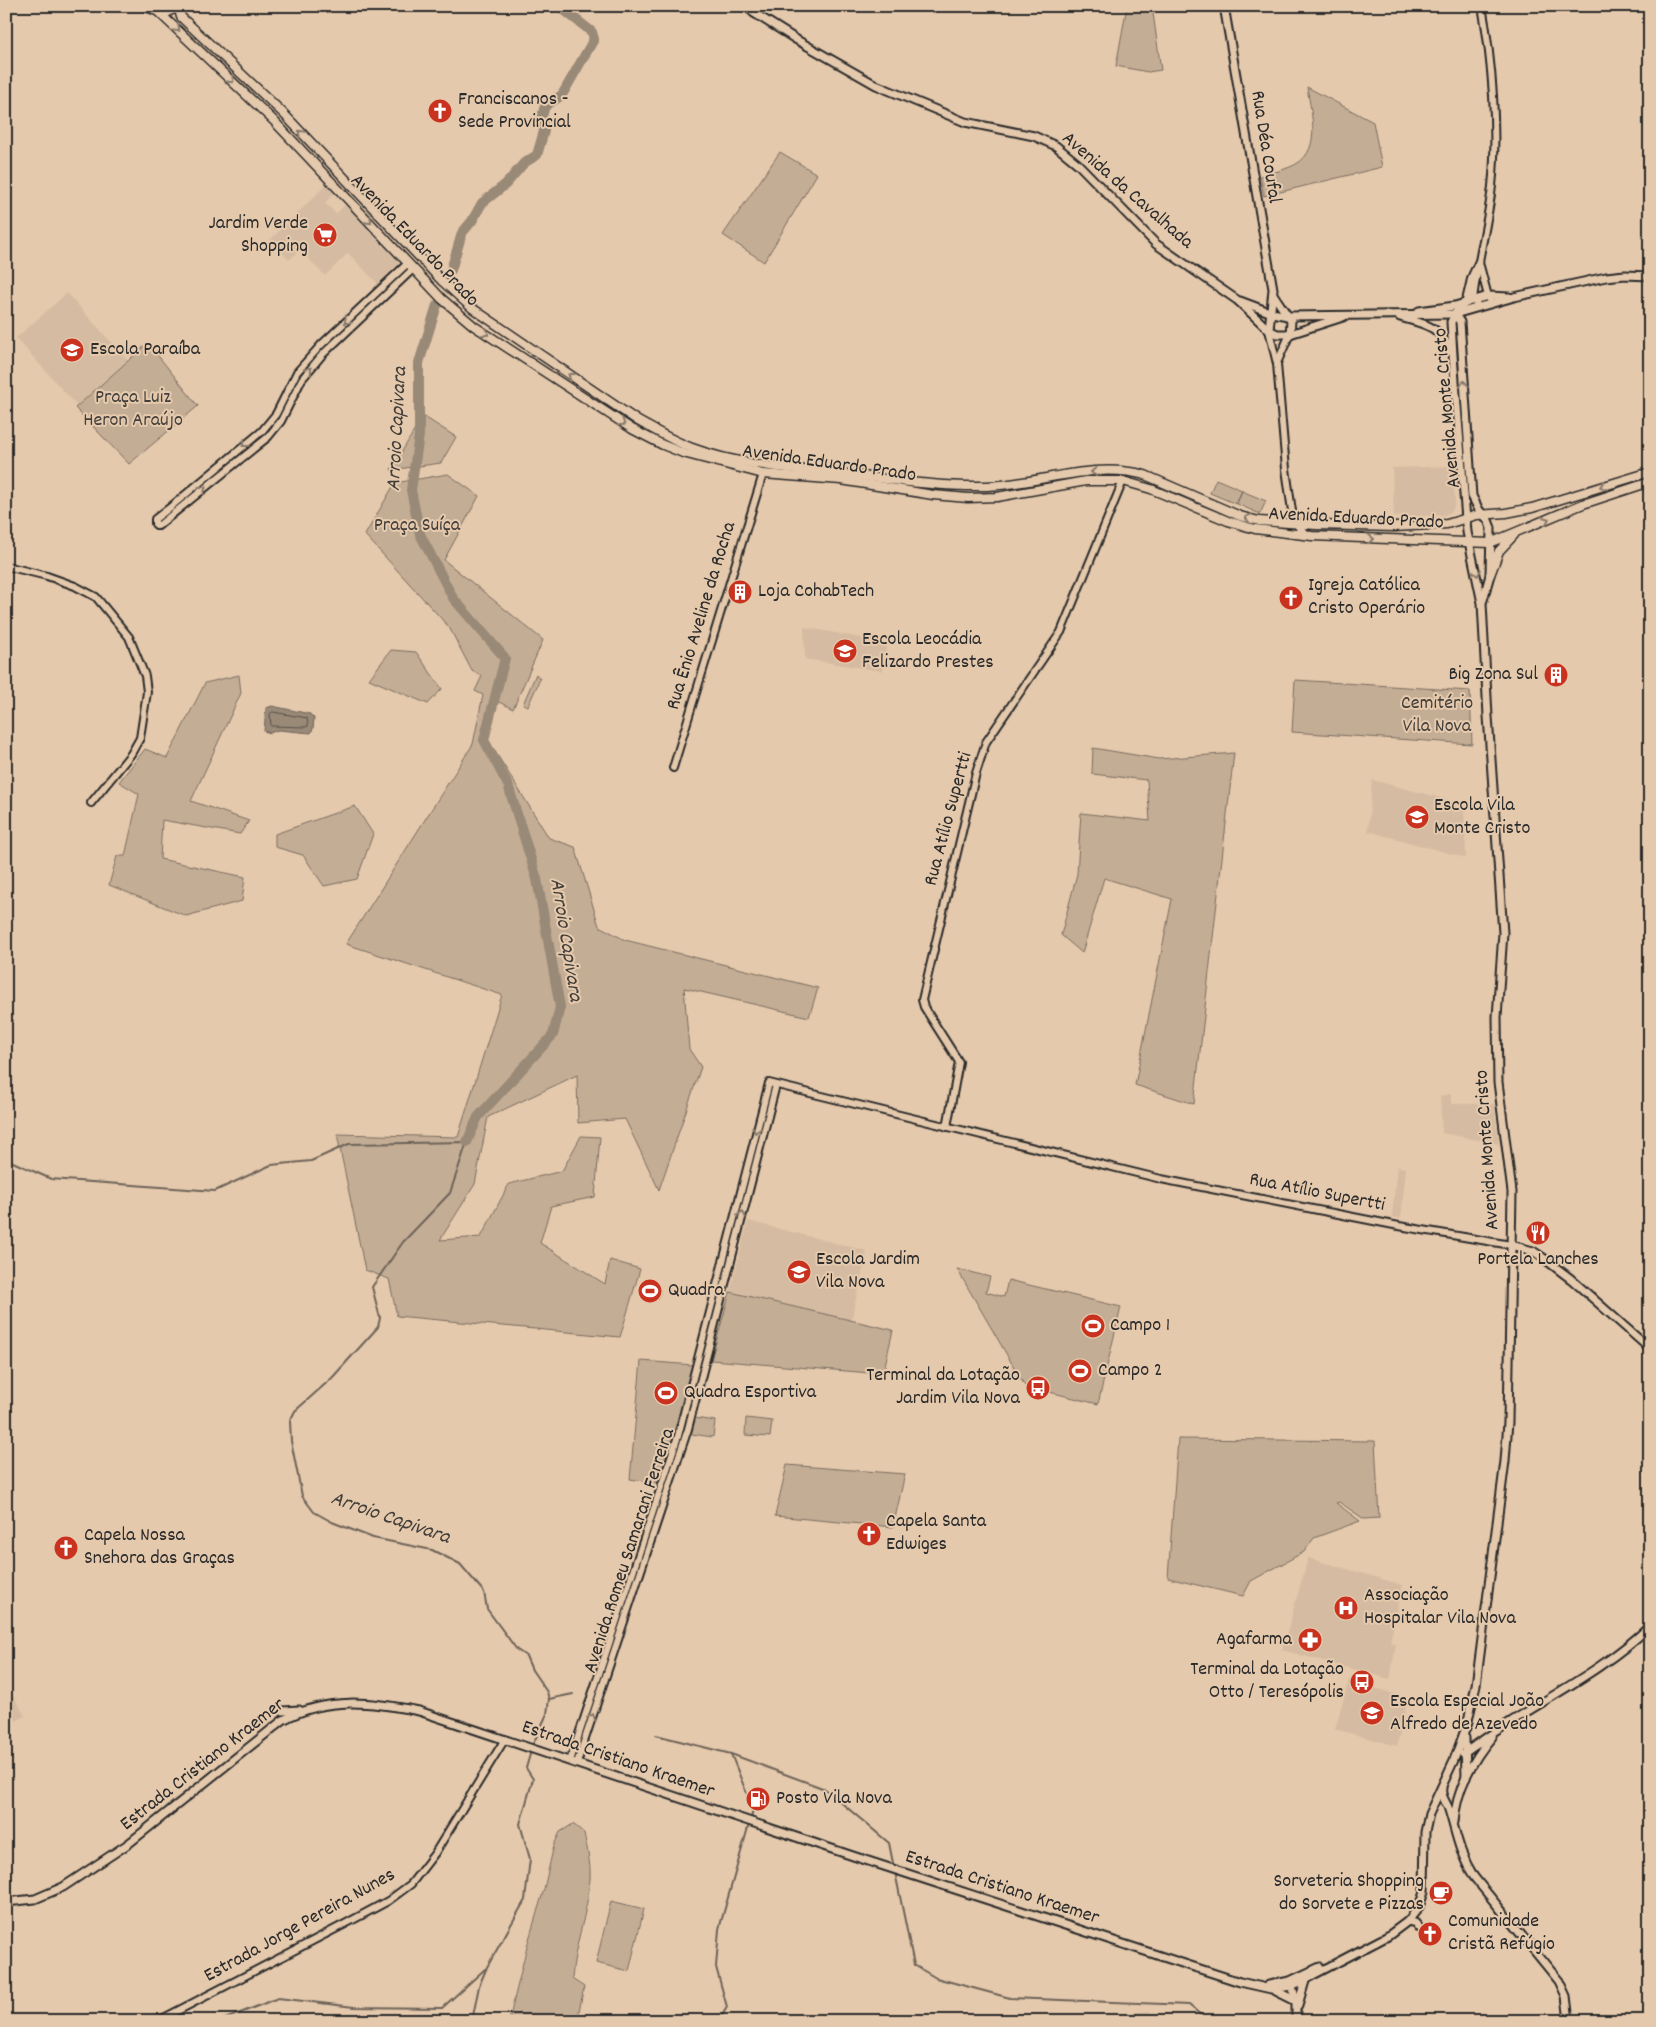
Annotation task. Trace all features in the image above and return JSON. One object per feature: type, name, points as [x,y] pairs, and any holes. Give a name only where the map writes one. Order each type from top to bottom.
[{"type":"main road","name":"Avenida Eduardo Prado","points":[[144,6],[155,9],[273,120],[442,299],[474,326],[632,429],[683,453],[764,474],[842,480],[933,495],[968,498],[987,497],[1086,481],[1122,481],[1151,489],[1228,521],[1255,529],[1312,536],[1490,543],[1516,534],[1583,504],[1650,482]]},
{"type":"main road","name":"Avenida Eduardo Prado","points":[[178,6],[181,17],[283,113],[334,168],[472,308],[638,421],[693,449],[766,465],[934,484],[986,486],[1083,472],[1134,472],[1240,516],[1259,521],[1402,527],[1448,524],[1485,515],[1532,508],[1650,472]]},
{"type":"main road","points":[[155,9],[169,13],[178,6]]},
{"type":"main road","name":"Avenida da Cavalhada","points":[[747,6],[754,13],[797,40],[876,85],[965,122],[1034,136],[1056,146],[1078,164],[1156,244],[1237,300],[1269,330],[1277,334],[1290,334],[1343,317]]},
{"type":"main road","name":"Rua Déa Coufal","points":[[1224,6],[1273,296],[1269,330]]},
{"type":"main road","points":[[319,167],[326,164],[334,168]]},
{"type":"main road","points":[[410,266],[415,259],[412,248]]},
{"type":"main road","points":[[1421,310],[1445,311],[1455,314],[1468,302],[1472,277],[1479,262]]},
{"type":"main road","name":"Avenida da Cavalhada","points":[[1237,300],[1272,313],[1288,316],[1343,317],[1455,314],[1514,297],[1606,277],[1625,275],[1650,276]]},
{"type":"main road","points":[[1255,307],[1263,306],[1273,296]]},
{"type":"main road","name":"Rua Déa Coufal","points":[[1273,296],[1288,316],[1292,327],[1290,334]]},
{"type":"main road","name":"Avenida da Cavalhada","points":[[1393,315],[1468,302],[1488,296],[1514,297]]},
{"type":"main road","name":"Avenida Monte Cristo","points":[[1455,314],[1451,322],[1452,356],[1467,532],[1482,603],[1488,726],[1503,933],[1497,1010],[1497,1046],[1498,1082],[1510,1170],[1511,1245],[1508,1422],[1505,1461],[1476,1685],[1464,1741],[1467,1764],[1466,1778]]},
{"type":"main road","name":"Avenida Monte Cristo","points":[[1455,314],[1460,322],[1472,496],[1491,528],[1490,576],[1482,603]]},
{"type":"main road","points":[[1393,315],[1427,325],[1438,331],[1445,339],[1452,356]]},
{"type":"main road","points":[[764,474],[766,465]]},
{"type":"main road","points":[[764,474],[773,470],[789,468]]},
{"type":"main road","points":[[933,495],[934,484]]},
{"type":"main road","points":[[986,486],[987,497]]},
{"type":"main road","points":[[1490,576],[1499,552],[1516,534]]},
{"type":"main road","name":"Rua Atílio Supertti","points":[[1511,1245],[1533,1251],[1542,1257],[1571,1279],[1650,1349]]},
{"type":"main road","points":[[1454,1760],[1500,1728],[1582,1679],[1630,1645],[1650,1626]]},
{"type":"main road","name":"Estrada Cristiano Kraemer","points":[[6,1902],[35,1899],[63,1887],[122,1848],[283,1720],[302,1710],[346,1703],[378,1703],[419,1711],[900,1872],[1240,1982],[1271,1989],[1291,1983],[1344,1958],[1388,1936],[1408,1921],[1419,1907],[1424,1892],[1425,1832],[1432,1806],[1443,1786]]},
{"type":"main road","points":[[283,1711],[302,1710]]},
{"type":"main road","name":"Avenida Monte Cristo","points":[[1443,1786],[1468,1722]]},
{"type":"main road","points":[[1453,1827],[1460,1794],[1466,1778],[1478,1755],[1500,1728]]},
{"type":"main road","points":[[1443,1786],[1442,1795],[1446,1802],[1460,1852],[1474,1877],[1559,1981],[1566,1996],[1569,2021]]},
{"type":"main road","points":[[1432,1806],[1454,1799],[1460,1794]]},
{"type":"main road","points":[[1408,1921],[1415,1923],[1419,1928]]},
{"type":"main road","name":"Estrada Cristiano Kraemer","points":[[1259,1986],[1305,1981],[1344,1958]]},
{"type":"main road","points":[[1296,2021],[1305,1981]]},
{"type":"main road","points":[[1291,1983],[1297,2010]]},
{"type":"main road","points":[[1271,1989],[1296,2001]]},
{"type":"street","points":[[1482,6],[1489,45],[1493,129],[1492,186],[1479,262],[1488,296],[1488,304]]},
{"type":"street","points":[[184,500],[155,519],[155,524],[158,526],[184,500],[270,423],[297,372],[321,345],[378,297],[410,266]]},
{"type":"street","points":[[1468,302],[1479,307]]},
{"type":"street","name":"Rua Déa Coufal","points":[[1269,330],[1277,364],[1286,468],[1293,518],[1296,524]]},
{"type":"street","name":"Rua Déa Coufal","points":[[1277,364],[1290,334]]},
{"type":"street","name":"Rua Ênio Aveline da Rocha","points":[[673,768],[764,474]]},
{"type":"street","name":"Rua Atílio Supertti","points":[[947,1127],[959,1062],[924,1007],[922,1000],[976,773],[986,742],[1061,632],[1122,481]]},
{"type":"street","points":[[1296,524],[1312,536]]},
{"type":"street","points":[[6,566],[48,576],[75,586],[96,597],[129,637],[145,676],[147,692],[145,717],[140,738],[131,754],[91,803]]},
{"type":"street","name":"Rua Atílio Supertti","points":[[772,1084],[1160,1179],[1399,1226],[1511,1245]]},
{"type":"street","name":"Avenida Romeu Samarani Ferreira","points":[[573,1762],[688,1429],[712,1319],[772,1084]]},
{"type":"street","name":"Estrada Jorge Pereira Nunes","points":[[158,2021],[388,1901],[411,1884],[434,1853],[505,1739]]},
{"type":"shaded area","name":"Jardim Verde Shopping","points":[[327,184],[335,192],[325,203],[336,214],[346,204],[401,261],[378,284],[348,253],[325,276],[305,255],[308,252],[303,247],[289,260],[270,240]]},
{"type":"shaded area","name":"Escola Paraíba","points":[[67,293],[128,361],[77,406],[16,338]]},
{"type":"shaded area","points":[[1453,466],[1455,504],[1452,511],[1445,515],[1394,517],[1392,468]]},
{"type":"shaded area","name":"Escola Leocádia Felizardo Prestes","points":[[804,627],[887,643],[882,671],[805,659]]},
{"type":"shaded area","name":"Escola Vila Monte Cristo","points":[[1372,780],[1464,804],[1466,858],[1368,831]]},
{"type":"shaded area","points":[[1451,1094],[1451,1104],[1494,1104],[1499,1144],[1442,1133],[1440,1096]]},
{"type":"shaded area","points":[[1397,1167],[1406,1168],[1401,1218],[1392,1217]]},
{"type":"shaded area","name":"Escola Jardim Vila Nova","points":[[748,1221],[867,1251],[851,1321],[730,1292]]},
{"type":"shaded area","name":"Associação Hospitalar Vila Nova","points":[[1308,1558],[1403,1585],[1390,1642],[1396,1644],[1390,1679],[1282,1650]]},
{"type":"shaded area","name":"Escola Especial João Alfredo de Azevedo","points":[[1349,1680],[1408,1698],[1397,1746],[1335,1729]]},
{"type":"shaded area","points":[[6,1683],[25,1716],[6,1726]]},
{"type":"shaded area","points":[[1150,2011],[1151,2021],[1111,2021],[1112,2014]]},
{"type":"green space","points":[[1127,6],[1152,6],[1161,70],[1148,72],[1116,66]]},
{"type":"green space","points":[[1307,87],[1373,122],[1382,167],[1264,196],[1260,176],[1290,167],[1301,161],[1308,153],[1313,132]]},
{"type":"green space","points":[[780,152],[817,174],[764,262],[723,235]]},
{"type":"green space","name":"Praça Luiz Heron Araújo","points":[[148,343],[198,406],[129,464],[75,408]]},
{"type":"green space","points":[[423,416],[456,437],[441,463],[391,470]]},
{"type":"green space","name":"Praça Suíça","points":[[448,474],[479,496],[444,560],[543,640],[513,709],[497,701],[488,740],[549,838],[575,847],[599,926],[625,940],[818,988],[809,1017],[684,988],[689,1049],[701,1067],[659,1190],[625,1119],[578,1123],[577,1075],[488,1117],[475,1184],[440,1240],[481,1237],[509,1184],[562,1171],[581,1136],[600,1137],[595,1197],[551,1206],[540,1243],[605,1284],[610,1260],[640,1269],[620,1337],[397,1316],[389,1279],[365,1270],[337,1134],[458,1137],[502,995],[346,944],[473,744],[483,695],[475,691],[482,676],[472,671],[449,627],[365,535],[395,483]]},
{"type":"green space","points":[[1216,479],[1242,490],[1236,504],[1210,493]]},
{"type":"green space","points":[[1242,491],[1266,501],[1260,514],[1237,504]]},
{"type":"green space","points":[[391,650],[416,652],[442,689],[428,704],[369,679]]},
{"type":"green space","points":[[536,674],[540,679],[528,706],[523,704]]},
{"type":"green space","points":[[239,675],[241,693],[191,801],[249,821],[240,834],[162,820],[160,859],[245,877],[242,901],[186,916],[109,885],[117,856],[125,856],[139,794],[119,782],[145,749],[167,758],[205,683]]},
{"type":"green space","name":"Cemitério Vila Nova","points":[[1295,680],[1470,691],[1472,744],[1292,732]]},
{"type":"green space","points":[[1093,748],[1159,759],[1234,753],[1194,1104],[1135,1085],[1172,899],[1104,878],[1082,953],[1061,935],[1077,874],[1081,813],[1150,821],[1147,780],[1092,774]]},
{"type":"green space","points":[[355,806],[373,834],[357,879],[324,886],[303,855],[275,847],[275,834]]},
{"type":"green space","points":[[957,1269],[990,1277],[986,1292],[1004,1297],[1008,1280],[1121,1307],[1098,1404],[1025,1386]]},
{"type":"green space","name":"Quadra","points":[[643,1284],[660,1290],[658,1299],[640,1293]]},
{"type":"green space","points":[[730,1292],[893,1330],[883,1374],[711,1360]]},
{"type":"green space","points":[[641,1361],[693,1365],[673,1444],[658,1483],[630,1479]]},
{"type":"green space","points":[[695,1418],[715,1421],[713,1437],[691,1434]]},
{"type":"green space","name":"Quadra Esportiva","points":[[746,1418],[772,1421],[770,1437],[745,1435]]},
{"type":"green space","points":[[1178,1439],[1375,1441],[1379,1518],[1364,1519],[1339,1502],[1336,1503],[1360,1521],[1314,1538],[1304,1552],[1251,1581],[1243,1596],[1168,1578]]},
{"type":"green space","points":[[787,1465],[905,1474],[893,1527],[775,1516]]},
{"type":"green space","points":[[573,1824],[584,1833],[589,1856],[590,1873],[587,1904],[573,1966],[572,1979],[584,1987],[577,2021],[509,2021],[554,1845],[560,1832]]},
{"type":"green space","points":[[611,1901],[644,1909],[629,1971],[596,1963]]},
{"type":"water","points":[[272,706],[310,714],[314,718],[311,733],[278,730],[270,733],[264,731],[266,708]]},
{"type":"waterway","name":"Arroio Capivara","points":[[451,270],[462,233],[472,221],[482,203],[506,184],[524,163],[537,155],[544,131],[542,116],[545,106],[562,95],[594,39],[592,32],[564,10],[563,6]]},
{"type":"waterway","name":"Arroio Capivara","points":[[437,305],[419,363],[419,435],[411,490],[420,534],[453,598],[505,658],[484,740],[508,785],[537,879],[560,1007],[553,1035],[478,1117],[467,1142]]},
{"type":"waterway","name":"Arroio Capivara","points":[[6,1159],[51,1179],[215,1191],[271,1165],[311,1161],[349,1144],[467,1142],[450,1193],[403,1242],[372,1287],[380,1318],[378,1327],[332,1378],[295,1411],[290,1421],[291,1441],[302,1496],[314,1512],[332,1522],[373,1538],[432,1550],[460,1564],[484,1592],[487,1609],[517,1650],[526,1656],[532,1670],[547,1692],[549,1699],[547,1714],[533,1744]]},
{"type":"waterway","points":[[549,1699],[573,1694]]},
{"type":"waterway","points":[[656,1735],[731,1754],[825,1789],[889,1843],[894,1868]]},
{"type":"waterway","name":"Arroio Capivara","points":[[472,2021],[479,1986],[487,1967],[525,1900],[530,1859],[520,1824],[533,1779],[526,1768],[531,1751]]},
{"type":"waterway","points":[[731,1754],[753,1809],[751,1819]]},
{"type":"waterway","points":[[719,2021],[727,2007],[716,1967],[719,1929],[749,1824]]},
{"type":"waterway","points":[[895,1872],[914,1965],[936,1978],[1010,1998],[1189,2005],[1208,2021]]},
{"type":"waterway","points":[[220,2021],[278,1998],[354,2007],[442,2008],[485,1969]]},
{"type":"place","name":"Franciscanos - Sede Provincial","points":[[440,111]]},
{"type":"place","name":"Jardim Verde Shopping","points":[[325,235]]},
{"type":"place","name":"Escola Paraíba","points":[[72,350]]},
{"type":"place","name":"Loja CohabTech","points":[[740,592]]},
{"type":"place","name":"Igreja Católica Cristo Operário","points":[[1291,598]]},
{"type":"place","name":"Escola Leocádia Felizardo Prestes","points":[[845,651]]},
{"type":"place","name":"Big Zona Sul","points":[[1556,675]]},
{"type":"place","name":"Escola Vila Monte Cristo","points":[[1417,817]]},
{"type":"place","name":"Portela Lanches","points":[[1538,1233]]},
{"type":"place","name":"Escola Jardim Vila Nova","points":[[799,1272]]},
{"type":"place","name":"Quadra","points":[[650,1291]]},
{"type":"place","name":"Campo 1","points":[[1093,1326]]},
{"type":"place","name":"Campo 2","points":[[1080,1371]]},
{"type":"place","name":"Terminal da Lotação Jardim Vila Nova","points":[[1038,1388]]},
{"type":"place","name":"Quadra Esportiva","points":[[666,1393]]},
{"type":"place","name":"Capela Santa Edwiges","points":[[869,1534]]},
{"type":"place","name":"Capela Nossa Snehora das Graças","points":[[66,1548]]},
{"type":"place","name":"Associação Hospitalar Vila Nova","points":[[1346,1608]]},
{"type":"place","name":"Agafarma","points":[[1310,1640]]},
{"type":"place","name":"Terminal da Lotação Otto / Teresópolis","points":[[1362,1682]]},
{"type":"place","name":"Escola Especial João Alfredo de Azevedo","points":[[1372,1713]]},
{"type":"place","name":"Posto Vila Nova","points":[[758,1799]]},
{"type":"place","name":"Sorveteria Shopping do Sorvete e Pizzas","points":[[1441,1893]]},
{"type":"place","name":"Comunidade Cristã Refúgio","points":[[1430,1934]]}]
